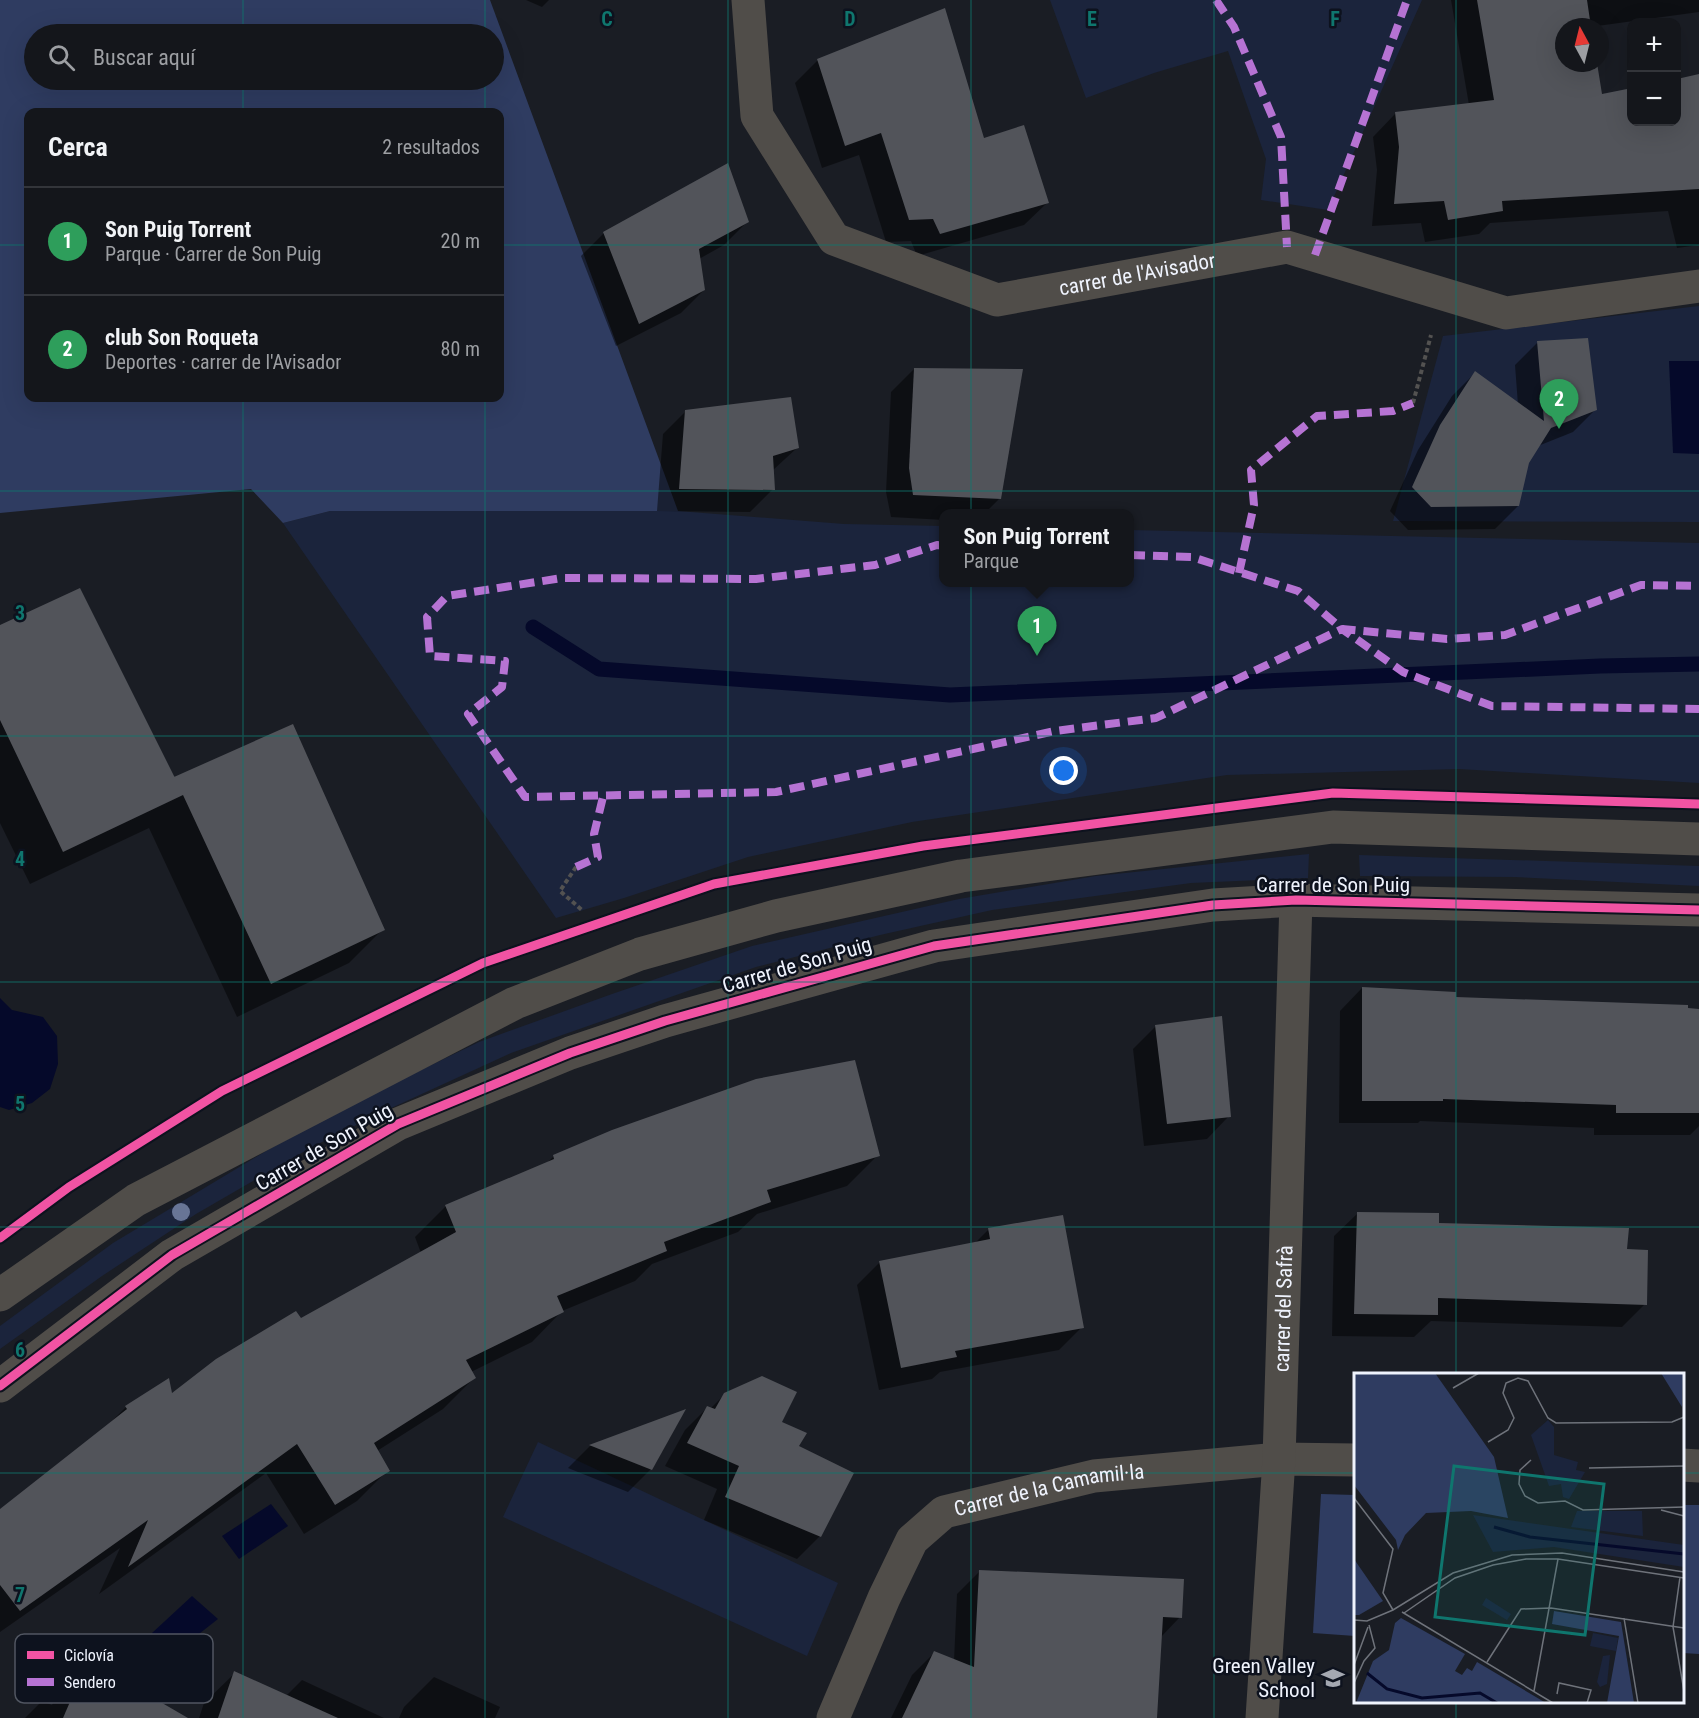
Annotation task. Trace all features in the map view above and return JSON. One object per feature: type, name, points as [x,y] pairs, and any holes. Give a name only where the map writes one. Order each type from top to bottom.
[{"type":"street","name":"carrer de l'Avisador","points":[[747,0],[757,116],[834,239],[997,300],[1287,247],[1506,313],[1699,286]]},
{"type":"street","name":"Carrer de Son Puig","points":[[0,1295],[136,1200],[515,1003],[640,954],[776,916],[961,876],[1333,827],[1699,839]]},
{"type":"street","name":"Carrer de Son Puig","points":[[0,1386],[172,1255],[398,1124],[570,1053],[665,1021],[934,946],[1213,905],[1296,900],[1699,910]]},
{"type":"street","name":"carrer del Safrà","points":[[1262,1718],[1279,1459],[1296,900]]},
{"type":"street","name":"Carrer de la Camamil·la","points":[[832,1718],[912,1540],[944,1512],[1094,1476],[1279,1459],[1354,1460]]},
{"type":"path","points":[[1413,403],[1442,294]]},
{"type":"path","points":[[576,867],[560,891],[582,910]]},
{"type":"shaded area","points":[[0,0],[490,0],[499,24],[24,24],[24,90],[504,90],[504,38],[678,511],[330,511],[283,523],[251,489],[0,513]]},
{"type":"shaded area","points":[[1050,0],[1422,0],[1328,210],[1261,200],[1266,159],[1228,51],[1154,73],[1086,98]]},
{"type":"shaded area","points":[[1699,306],[1699,522],[1393,521],[1443,336]]},
{"type":"shaded area","points":[[1669,361],[1699,361],[1699,454],[1673,453]]},
{"type":"shaded area","points":[[330,511],[678,511],[844,524],[939,526],[939,587],[1134,587],[1134,530],[1699,543],[1699,783],[1459,769],[1227,775],[912,822],[748,857],[556,918],[283,523]]},
{"type":"shaded area","points":[[1309,854],[1308,878],[1191,883],[992,910],[880,935],[756,967],[511,1053],[312,1147],[196,1214],[102,1276],[0,1349],[0,1326],[113,1243],[271,1148],[373,1093],[479,1042],[752,946],[959,899],[1096,876]]},
{"type":"shaded area","points":[[1359,855],[1699,866],[1699,886],[1514,877],[1360,876]]},
{"type":"shaded area","points":[[0,998],[12,1010],[43,1017],[57,1036],[58,1064],[50,1089],[32,1103],[9,1110],[0,1107]]},
{"type":"shaded area","points":[[538,1442],[838,1583],[807,1656],[503,1517]]},
{"type":"shaded area","points":[[1321,1494],[1354,1495],[1354,1636],[1313,1633]]},
{"type":"shaded area","points":[[271,1504],[288,1526],[239,1559],[222,1536]]},
{"type":"shaded area","points":[[1684,1505],[1699,1505],[1699,1654],[1684,1653]]},
{"type":"shaded area","points":[[192,1596],[218,1619],[199,1634],[152,1633]]},
{"type":"building","points":[[1477,0],[1587,0],[1590,18],[1555,18],[1555,72],[1598,72],[1602,94],[1627,89],[1627,126],[1681,126],[1681,78],[1699,74],[1699,189],[1502,201],[1503,211],[1448,220],[1444,201],[1394,204],[1399,147],[1395,112],[1494,100]]},
{"type":"building","points":[[945,8],[984,138],[1024,125],[1049,203],[940,234],[933,219],[909,220],[881,133],[845,146],[817,59]]},
{"type":"building","points":[[728,163],[749,222],[699,249],[705,290],[639,324],[603,232]]},
{"type":"building","points":[[1588,338],[1597,410],[1551,428],[1529,463],[1519,506],[1431,507],[1412,487],[1440,425],[1475,371],[1544,421],[1537,341]]},
{"type":"building","points":[[914,368],[1023,369],[1001,499],[913,495],[909,468]]},
{"type":"building","points":[[791,397],[799,448],[773,456],[775,490],[679,489],[685,410]]},
{"type":"building","points":[[80,588],[174,777],[293,724],[385,930],[271,984],[183,795],[63,852],[0,720],[0,625]]},
{"type":"building","points":[[1362,987],[1456,992],[1456,997],[1688,1005],[1688,1008],[1699,1009],[1699,1113],[1616,1113],[1616,1105],[1443,1099],[1443,1101],[1362,1101]]},
{"type":"building","points":[[1222,1016],[1231,1117],[1167,1124],[1155,1025]]},
{"type":"building","points":[[855,1060],[880,1156],[767,1190],[771,1202],[664,1242],[667,1251],[557,1296],[564,1312],[466,1360],[476,1378],[374,1443],[390,1471],[335,1505],[297,1444],[128,1567],[148,1520],[20,1611],[0,1585],[0,1509],[127,1409],[125,1406],[169,1378],[172,1393],[216,1359],[296,1311],[301,1318],[456,1232],[445,1205],[554,1159],[553,1155],[612,1130],[756,1079]]},
{"type":"building","points":[[1357,1212],[1439,1213],[1439,1223],[1629,1228],[1627,1249],[1648,1250],[1647,1305],[1438,1298],[1438,1315],[1354,1314]]},
{"type":"building","points":[[1063,1215],[1084,1328],[955,1351],[957,1357],[901,1368],[879,1261],[990,1239],[988,1228]]},
{"type":"building","points":[[762,1376],[797,1392],[782,1422],[807,1433],[799,1446],[854,1473],[821,1537],[725,1497],[739,1466],[687,1443],[707,1406],[715,1409],[724,1393]]},
{"type":"building","points":[[686,1409],[652,1470],[589,1445]]},
{"type":"building","points":[[979,1570],[1184,1579],[1182,1618],[1163,1617],[1157,1718],[902,1718],[934,1651],[974,1667]]},
{"type":"building","points":[[234,1671],[338,1718],[218,1718]]},
{"type":"building","points":[[69,1703],[162,1703],[188,1718],[63,1718]]},
{"type":"waterway","points":[[533,627],[599,669],[950,695],[1600,666],[1699,664]]},
{"type":"marked path","points":[[1216,0],[1234,27],[1281,137],[1287,247]]},
{"type":"marked path","points":[[1315,255],[1407,0]]},
{"type":"marked path","points":[[1239,573],[1254,505],[1251,470],[1317,416],[1393,411],[1413,403]]},
{"type":"marked path","points":[[939,545],[875,565],[756,579],[562,578],[447,596],[427,617],[430,656],[505,661],[502,687],[468,714],[525,797],[776,792],[1055,731],[1156,718],[1342,629],[1403,672],[1492,706],[1699,709]]},
{"type":"marked path","points":[[1134,555],[1192,557],[1298,591],[1342,629],[1447,639],[1505,635],[1641,585],[1699,586]]},
{"type":"marked path","points":[[576,867],[598,857],[594,834],[603,797]]},
{"type":"cycle path","points":[[0,1238],[69,1187],[222,1091],[483,963],[714,884],[923,846],[1333,793],[1699,804]]},
{"type":"cycle path","points":[[0,1386],[172,1255],[398,1124],[570,1053],[665,1021],[934,946],[1213,905],[1296,900],[1699,910]]},
{"type":"place","name":"club Son Roqueta","points":[[1559,429]]},
{"type":"place","name":"Son Puig Torrent","points":[[1037,656]]},
{"type":"place","name":"Green Valley School","points":[[1333,1678]]}]
